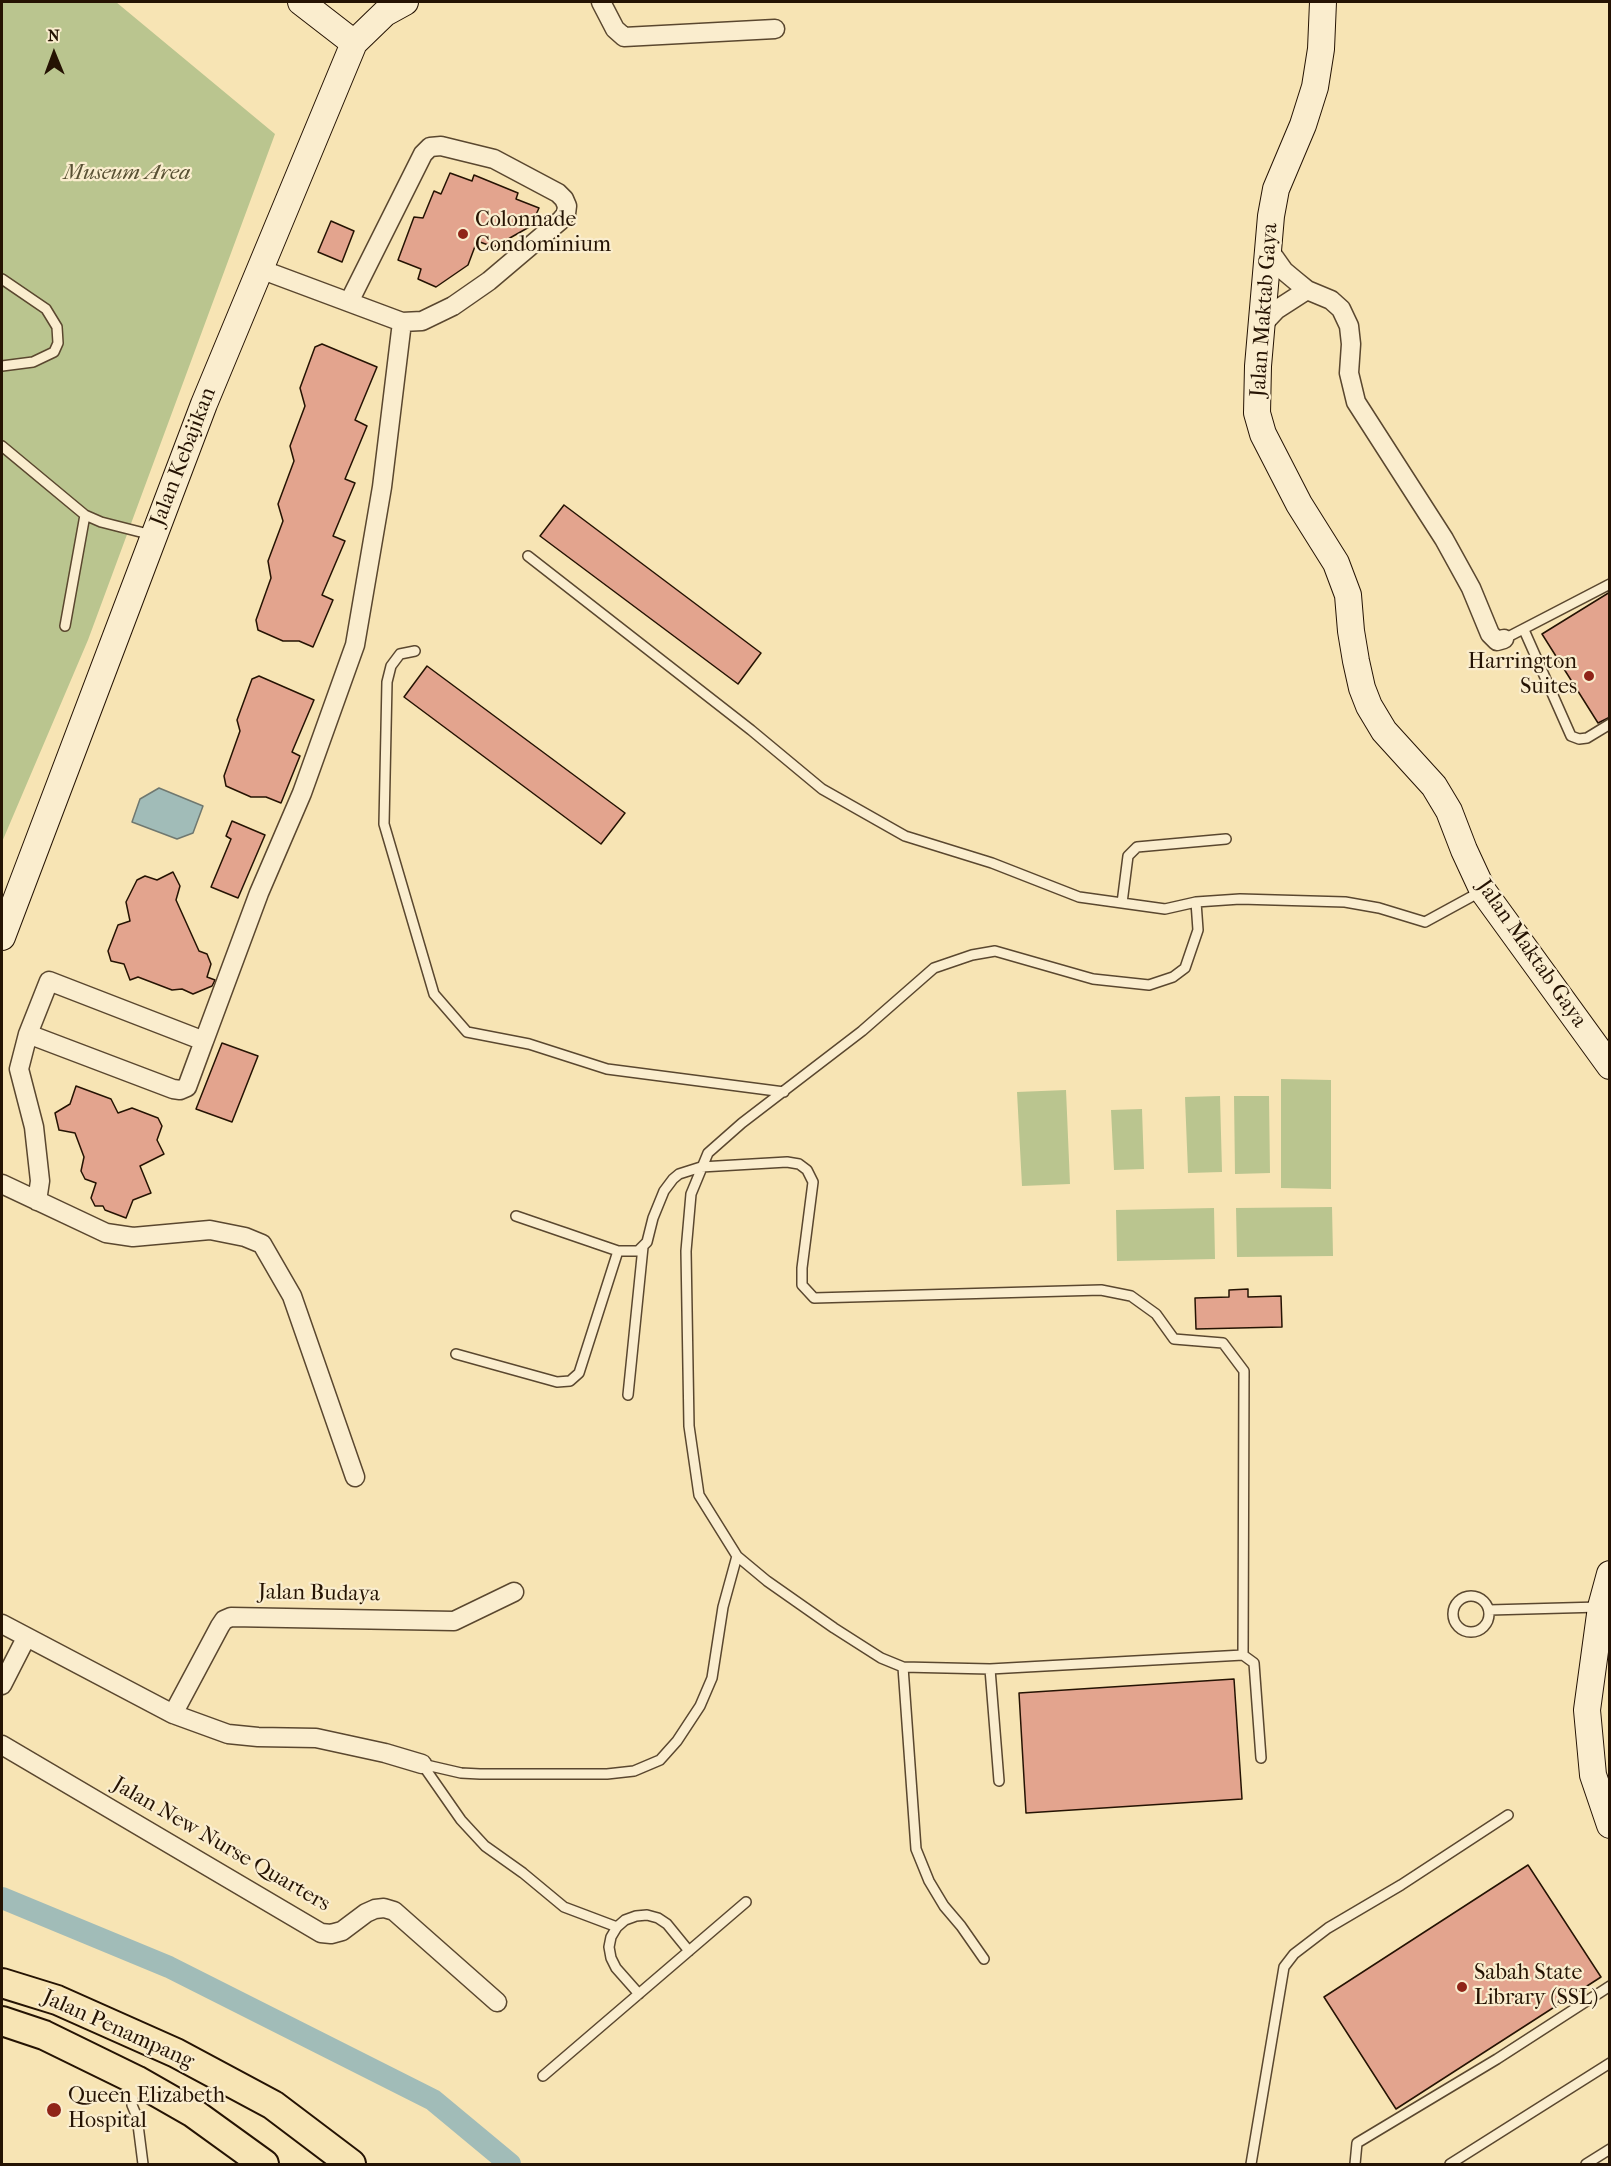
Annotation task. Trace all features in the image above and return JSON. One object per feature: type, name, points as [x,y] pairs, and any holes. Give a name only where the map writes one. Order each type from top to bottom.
[{"type":"main road","name":"Jalan Penampang","points":[[2,1983],[57,2000],[176,2053],[273,2105],[351,2164]]},
{"type":"main road","points":[[44,2035],[40,2023],[41,2012],[46,2003],[57,2000]]},
{"type":"main road","name":"Jalan Penampang","points":[[2,2021],[44,2035],[136,2080],[192,2112],[264,2164]]},
{"type":"street","points":[[301,2],[354,43]]},
{"type":"street","name":"Jalan Kebajikan","points":[[2,937],[204,404],[354,43],[385,13],[405,2]]},
{"type":"street","points":[[601,2],[615,29],[624,37],[775,29]]},
{"type":"street","name":"Jalan Maktab Gaya","points":[[1323,2],[1321,49],[1315,87],[1299,136],[1276,189],[1267,247],[1258,366],[1257,413],[1263,434],[1299,504],[1340,574],[1348,595],[1351,631],[1362,688],[1384,731],[1434,786],[1444,803],[1483,891],[1610,1066]]},
{"type":"street","points":[[260,269],[402,322],[422,321],[453,306],[489,281],[561,220],[566,214],[567,206],[564,199],[494,159],[441,146],[430,147],[423,154],[349,302]]},
{"type":"street","points":[[1267,247],[1284,271],[1307,290],[1331,300],[1341,309],[1349,326],[1351,344],[1349,373],[1356,402],[1444,539],[1471,588],[1490,634],[1497,640],[1504,639]]},
{"type":"street","points":[[1262,324],[1276,310],[1307,290]]},
{"type":"street","points":[[28,1034],[173,1089],[180,1090],[187,1087],[259,893],[302,792],[355,645],[382,487],[402,322]]},
{"type":"street","points":[[37,1200],[40,1181],[33,1127],[19,1069],[28,1034],[49,981],[204,1041]]},
{"type":"street","points":[[2,1184],[106,1233],[133,1237],[210,1230],[245,1237],[262,1244],[292,1296],[356,1476]]},
{"type":"street","points":[[1608,1819],[1593,1775],[1587,1710],[1600,1607],[1610,1574]]},
{"type":"street","name":"Jalan Budaya","points":[[173,1714],[220,1626],[224,1620],[231,1617],[453,1621],[514,1592]]},
{"type":"street","points":[[2,1624],[173,1714],[228,1734],[316,1738],[376,1750],[422,1764]]},
{"type":"street","points":[[2,1684],[26,1638]]},
{"type":"street","name":"Jalan New Nurse Quarters","points":[[2,1745],[321,1933],[331,1934],[342,1931],[375,1909],[384,1908],[394,1911],[497,2002]]},
{"type":"lane","points":[[2,279],[46,309],[57,327],[58,343],[54,352],[33,362],[2,366]]},
{"type":"lane","points":[[2,447],[86,515],[100,522],[154,535]]},
{"type":"lane","points":[[65,626],[86,515]]},
{"type":"lane","points":[[528,556],[751,730],[822,789],[905,836],[992,863],[1079,897],[1165,909],[1196,902],[1240,899],[1345,902],[1379,908],[1425,922],[1483,891]]},
{"type":"lane","points":[[1504,639],[1610,584]]},
{"type":"lane","points":[[1524,630],[1571,736],[1579,739],[1587,738],[1610,724]]},
{"type":"lane","points":[[416,651],[400,654],[391,666],[387,682],[384,824],[434,994],[467,1032],[529,1044],[607,1069],[784,1092]]},
{"type":"lane","points":[[1122,903],[1128,856],[1137,847],[1226,839]]},
{"type":"lane","points":[[1196,902],[1198,930],[1185,968],[1173,977],[1149,985],[1093,979],[994,951],[972,955],[934,968],[862,1031],[742,1123],[708,1153],[691,1194],[686,1251],[689,1426],[699,1495],[737,1556],[767,1581],[881,1658],[903,1667],[990,1670],[1243,1655],[1254,1663],[1261,1758]]},
{"type":"lane","points":[[516,1216],[618,1251],[638,1251],[647,1242],[653,1218],[664,1191],[673,1179],[701,1167],[787,1162],[799,1164],[807,1170],[813,1182],[801,1268],[802,1285],[814,1298],[1101,1290],[1131,1296],[1156,1314],[1174,1339],[1223,1343],[1244,1371],[1243,1655]]},
{"type":"lane","points":[[628,1395],[643,1247]]},
{"type":"lane","points":[[456,1354],[557,1382],[570,1381],[579,1373],[618,1251]]},
{"type":"lane","points":[[422,1764],[461,1773],[607,1774],[634,1771],[660,1760],[677,1741],[700,1706],[712,1677],[723,1607],[737,1556]]},
{"type":"lane","points":[[1489,1610],[1600,1607]]},
{"type":"lane","points":[[903,1667],[916,1849],[929,1881],[944,1906],[984,1959]]},
{"type":"lane","points":[[990,1670],[999,1781]]},
{"type":"lane","points":[[422,1764],[460,1820],[485,1846],[523,1873],[564,1907],[617,1927]]},
{"type":"lane","points":[[1251,2164],[1284,1967],[1294,1954],[1328,1928],[1508,1815]]},
{"type":"lane","points":[[543,2076],[746,1902]]},
{"type":"lane","points":[[639,1994],[616,1968],[611,1958],[609,1947],[611,1936],[617,1927],[636,1916],[647,1915],[658,1918],[667,1924],[689,1951]]},
{"type":"lane","points":[[1355,2164],[1357,2143],[1497,2059],[1610,1986]]},
{"type":"lane","points":[[1450,2164],[1610,2063]]},
{"type":"lane","points":[[136,2080],[132,2105],[137,2117],[143,2164]]},
{"type":"lane","points":[[1586,2164],[1610,2149]]},
{"type":"green space","name":"Museum Area","points":[[2,2],[116,2],[275,134],[88,640],[2,842]]},
{"type":"green space","points":[[1281,1079],[1331,1080],[1331,1189],[1281,1188]]},
{"type":"green space","points":[[1066,1090],[1070,1184],[1022,1186],[1017,1092]]},
{"type":"green space","points":[[1220,1096],[1222,1172],[1188,1173],[1185,1097]]},
{"type":"green space","points":[[1234,1096],[1269,1096],[1270,1173],[1235,1174]]},
{"type":"green space","points":[[1142,1109],[1144,1169],[1114,1170],[1111,1110]]},
{"type":"green space","points":[[1332,1207],[1333,1256],[1237,1257],[1236,1208]]},
{"type":"green space","points":[[1214,1208],[1215,1259],[1117,1261],[1116,1210]]},
{"type":"water","points":[[159,788],[203,806],[193,833],[177,839],[132,822],[140,799]]},
{"type":"building","name":"Colonnade Condominium","points":[[450,173],[472,181],[474,175],[518,193],[516,199],[539,208],[531,226],[494,247],[477,241],[468,265],[436,287],[418,279],[421,269],[398,260],[414,217],[423,218],[434,191],[441,194]]},
{"type":"building","points":[[331,221],[354,231],[342,262],[318,252]]},
{"type":"building","points":[[322,344],[377,367],[355,420],[367,426],[345,479],[355,483],[333,536],[345,541],[322,595],[333,600],[313,647],[299,641],[283,641],[258,630],[256,620],[271,578],[268,561],[283,521],[278,504],[294,461],[290,446],[305,406],[300,388],[315,347]]},
{"type":"building","points":[[564,505],[761,653],[738,684],[540,536]]},
{"type":"building","name":"Harrington Suites","points":[[1610,592],[1610,717],[1598,723],[1542,634]]},
{"type":"building","points":[[427,666],[625,813],[601,844],[404,697]]},
{"type":"building","points":[[259,676],[314,700],[292,752],[300,756],[281,803],[266,797],[251,797],[226,786],[224,776],[240,731],[237,720],[252,679]]},
{"type":"building","points":[[232,821],[265,835],[238,898],[211,887],[231,839],[226,836]]},
{"type":"building","points":[[173,872],[180,886],[176,900],[199,951],[207,954],[211,964],[207,977],[215,980],[212,986],[193,994],[182,989],[172,990],[138,977],[130,980],[124,964],[111,961],[108,951],[118,925],[130,921],[126,902],[137,880],[145,876],[157,880]]},
{"type":"building","points":[[222,1043],[258,1056],[232,1122],[196,1109]]},
{"type":"building","points":[[76,1086],[111,1099],[118,1113],[132,1108],[158,1118],[162,1126],[157,1140],[164,1154],[140,1166],[151,1193],[133,1200],[126,1218],[105,1210],[103,1206],[95,1206],[91,1198],[96,1183],[85,1179],[81,1171],[84,1157],[75,1133],[59,1130],[55,1113],[70,1104]]},
{"type":"building","points":[[1248,1289],[1248,1297],[1281,1296],[1282,1327],[1196,1329],[1195,1298],[1229,1297],[1229,1290]]},
{"type":"building","points":[[1234,1679],[1242,1799],[1026,1813],[1019,1693]]},
{"type":"building","name":"Sabah State Library (SSL)","points":[[1528,1865],[1601,1977],[1396,2109],[1324,1997]]},
{"type":"waterway","points":[[2,1898],[169,1967],[433,2100],[510,2164]]},
{"type":"place","name":"Colonnade Condominium","points":[[463,234]]},
{"type":"place","name":"Harrington Suites","points":[[1589,676]]},
{"type":"place","name":"Sabah State Library (SSL)","points":[[1462,1987]]},
{"type":"place","name":"Queen Elizabeth Hospital","points":[[54,2110]]}]
